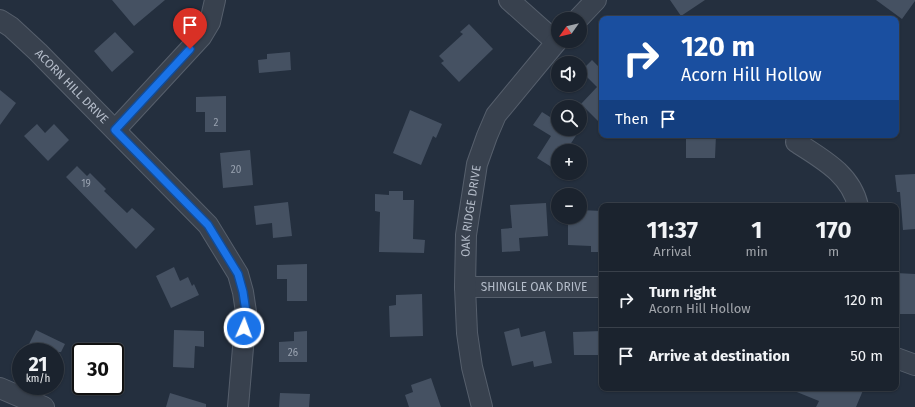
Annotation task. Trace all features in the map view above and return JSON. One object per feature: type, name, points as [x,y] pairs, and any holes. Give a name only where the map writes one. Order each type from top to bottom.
[{"type":"street","points":[[115,130],[201,37],[210,22],[215,0]]},
{"type":"street","points":[[509,0],[551,36]]},
{"type":"street","points":[[585,12],[596,0]]},
{"type":"street","name":"ACORN HILL DRIVE","points":[[0,20],[11,27],[38,52],[208,225],[238,274],[243,292],[246,312],[238,407]]},
{"type":"street","name":"OAK RIDGE DRIVE","points":[[482,407],[472,367],[467,333],[465,288],[466,235],[477,164],[496,115],[551,48]]},
{"type":"street","points":[[796,142],[821,158],[845,178],[856,197],[857,203]]},
{"type":"street","name":"SHINGLE OAK DRIVE","points":[[465,288],[599,286]]},
{"type":"street","points":[[899,359],[915,366]]},
{"type":"street","points":[[0,388],[44,407]]},
{"type":"building","points":[[112,0],[165,0],[134,26]]},
{"type":"building","points":[[670,0],[705,0],[681,16]]},
{"type":"building","points":[[876,0],[915,0],[902,19]]},
{"type":"building","points":[[469,24],[493,49],[459,82],[441,63],[444,61],[439,56],[463,34],[460,32]]},
{"type":"building","points":[[115,32],[134,52],[112,72],[94,51]]},
{"type":"building","points":[[290,52],[291,70],[259,73],[258,60],[267,59],[267,54]]},
{"type":"building","points":[[592,60],[599,67],[599,122],[587,110],[587,100],[585,100],[597,87],[587,77],[587,65]]},
{"type":"building","points":[[0,90],[16,103],[0,125]]},
{"type":"building","points":[[226,96],[226,132],[205,132],[205,112],[196,112],[196,97]]},
{"type":"building","points":[[410,110],[442,124],[436,138],[433,136],[421,165],[393,153]]},
{"type":"building","points":[[542,112],[551,118],[551,136],[533,125]]},
{"type":"building","points":[[37,124],[45,133],[54,124],[69,140],[48,161],[24,136]]},
{"type":"building","points":[[551,136],[576,136],[571,144],[551,144],[551,167],[537,158]]},
{"type":"building","points":[[686,138],[716,138],[715,158],[686,158]]},
{"type":"building","points":[[250,150],[253,185],[223,188],[220,153]]},
{"type":"building","points":[[77,166],[87,176],[90,173],[106,189],[104,191],[127,213],[132,208],[155,229],[136,249],[66,177]]},
{"type":"building","points":[[915,174],[915,229],[903,230],[900,192],[897,192],[895,175]]},
{"type":"building","points":[[389,191],[403,191],[403,200],[414,200],[413,239],[425,240],[424,253],[379,252],[380,212],[375,211],[375,194],[389,195]]},
{"type":"building","points":[[288,202],[292,236],[273,238],[272,223],[256,225],[254,206]]},
{"type":"building","points":[[546,203],[548,236],[519,238],[520,251],[502,252],[501,229],[512,228],[510,205]]},
{"type":"building","points":[[587,210],[599,211],[599,252],[591,252],[591,246],[568,245],[568,224],[587,224]]},
{"type":"building","points":[[307,264],[307,301],[287,301],[287,279],[277,279],[277,265]]},
{"type":"building","points":[[174,267],[180,281],[188,277],[192,286],[194,284],[199,295],[171,308],[156,276]]},
{"type":"building","points":[[899,273],[915,274],[915,314],[899,314]]},
{"type":"building","points":[[422,294],[423,336],[390,337],[389,306],[396,305],[396,295]]},
{"type":"building","points":[[519,328],[521,337],[545,331],[552,363],[534,367],[533,361],[512,366],[504,332]]},
{"type":"building","points":[[36,330],[63,343],[30,343]]},
{"type":"building","points":[[174,330],[204,331],[204,347],[195,346],[194,368],[173,367]]},
{"type":"building","points":[[307,331],[307,362],[279,362],[279,342],[294,341],[294,332]]},
{"type":"building","points":[[599,331],[598,355],[574,355],[573,332]]},
{"type":"building","points":[[431,378],[441,407],[409,407],[405,395],[413,392],[411,385]]},
{"type":"building","points":[[794,391],[863,391],[856,407],[816,407],[819,401]]},
{"type":"building","points":[[170,393],[206,404],[206,407],[166,407]]},
{"type":"building","points":[[280,393],[310,394],[309,407],[279,407]]},
{"type":"route","points":[[190,49],[115,130],[208,225],[238,274],[246,312],[244,328]]}]
